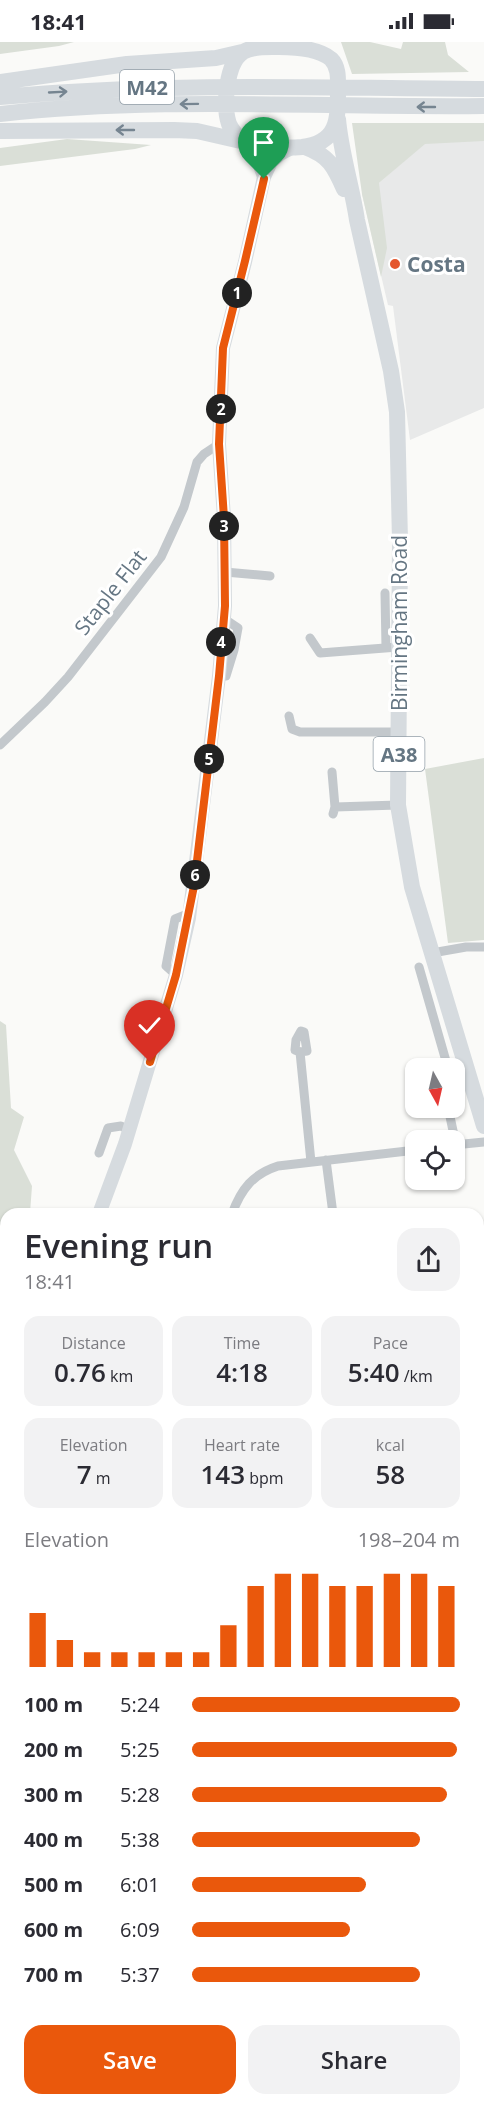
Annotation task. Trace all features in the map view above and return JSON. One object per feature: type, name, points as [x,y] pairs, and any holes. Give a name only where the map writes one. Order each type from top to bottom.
[{"type":"highway","points":[[326,42],[335,68],[338,119],[328,136],[299,147],[247,143],[234,132],[228,117],[228,73],[232,63],[248,48],[282,44],[317,52],[335,68]]},
{"type":"highway","name":"M42","points":[[0,81],[127,64],[216,58],[248,48]]},
{"type":"highway","name":"M42","points":[[0,97],[119,88],[210,86],[484,89]]},
{"type":"highway","name":"M42","points":[[0,114],[96,107],[187,104],[484,106]]},
{"type":"highway","name":"Birmingham Road","points":[[338,119],[339,139],[392,371],[397,412],[400,541],[392,648],[399,732],[398,805],[412,888],[484,1126]]},
{"type":"highway","name":"M42","points":[[0,131],[196,131],[247,143]]},
{"type":"highway","name":"Birmingham Road","points":[[299,147],[322,155],[332,165],[357,220]]},
{"type":"main road","points":[[247,143],[257,157],[264,177]]},
{"type":"main road","points":[[101,1208],[129,1130],[176,975],[189,918],[219,676],[223,618],[225,572],[219,444],[223,348],[264,177],[271,162],[280,154],[299,147]]},
{"type":"street","name":"Staple Flat","points":[[0,745],[68,677],[161,557],[184,507],[197,462],[219,444]]},
{"type":"street","points":[[225,572],[270,576]]},
{"type":"street","points":[[310,639],[320,653],[392,648],[385,593]]},
{"type":"street","points":[[289,716],[292,729],[300,732],[399,732]]},
{"type":"street","points":[[332,772],[334,811],[398,805]]},
{"type":"street","points":[[432,953],[466,947],[484,947]]},
{"type":"street","points":[[419,967],[445,1058]]},
{"type":"street","points":[[300,1052],[311,1162]]},
{"type":"street","points":[[99,1153],[108,1128],[121,1126],[129,1130]]},
{"type":"street","points":[[465,1144],[484,1142]]},
{"type":"street","points":[[234,1208],[237,1200],[254,1177],[278,1166],[405,1151]]},
{"type":"street","points":[[326,1160],[332,1208]]},
{"type":"shaded area","points":[[0,42],[74,42],[0,54]]},
{"type":"shaded area","points":[[341,42],[370,42],[401,49],[403,42],[445,42],[448,55],[469,72],[352,74]]},
{"type":"shaded area","points":[[352,123],[484,123],[484,141],[425,144],[379,183],[387,248],[381,277],[362,194]]},
{"type":"shaded area","points":[[67,139],[151,145],[0,166],[0,148]]},
{"type":"shaded area","points":[[484,140],[484,408],[410,440],[393,306],[388,305],[362,194],[379,183],[425,143]]},
{"type":"shaded area","points":[[484,758],[484,940],[448,943],[425,769]]},
{"type":"shaded area","points":[[0,1021],[6,1025],[11,1108],[24,1117],[14,1150],[32,1186],[30,1208],[0,1208]]},
{"type":"place","name":"Costa","points":[[395,264]]},
{"type":"route","points":[[150,1062],[176,975],[194,886],[225,606],[224,518],[219,444],[223,348],[264,179]]}]
